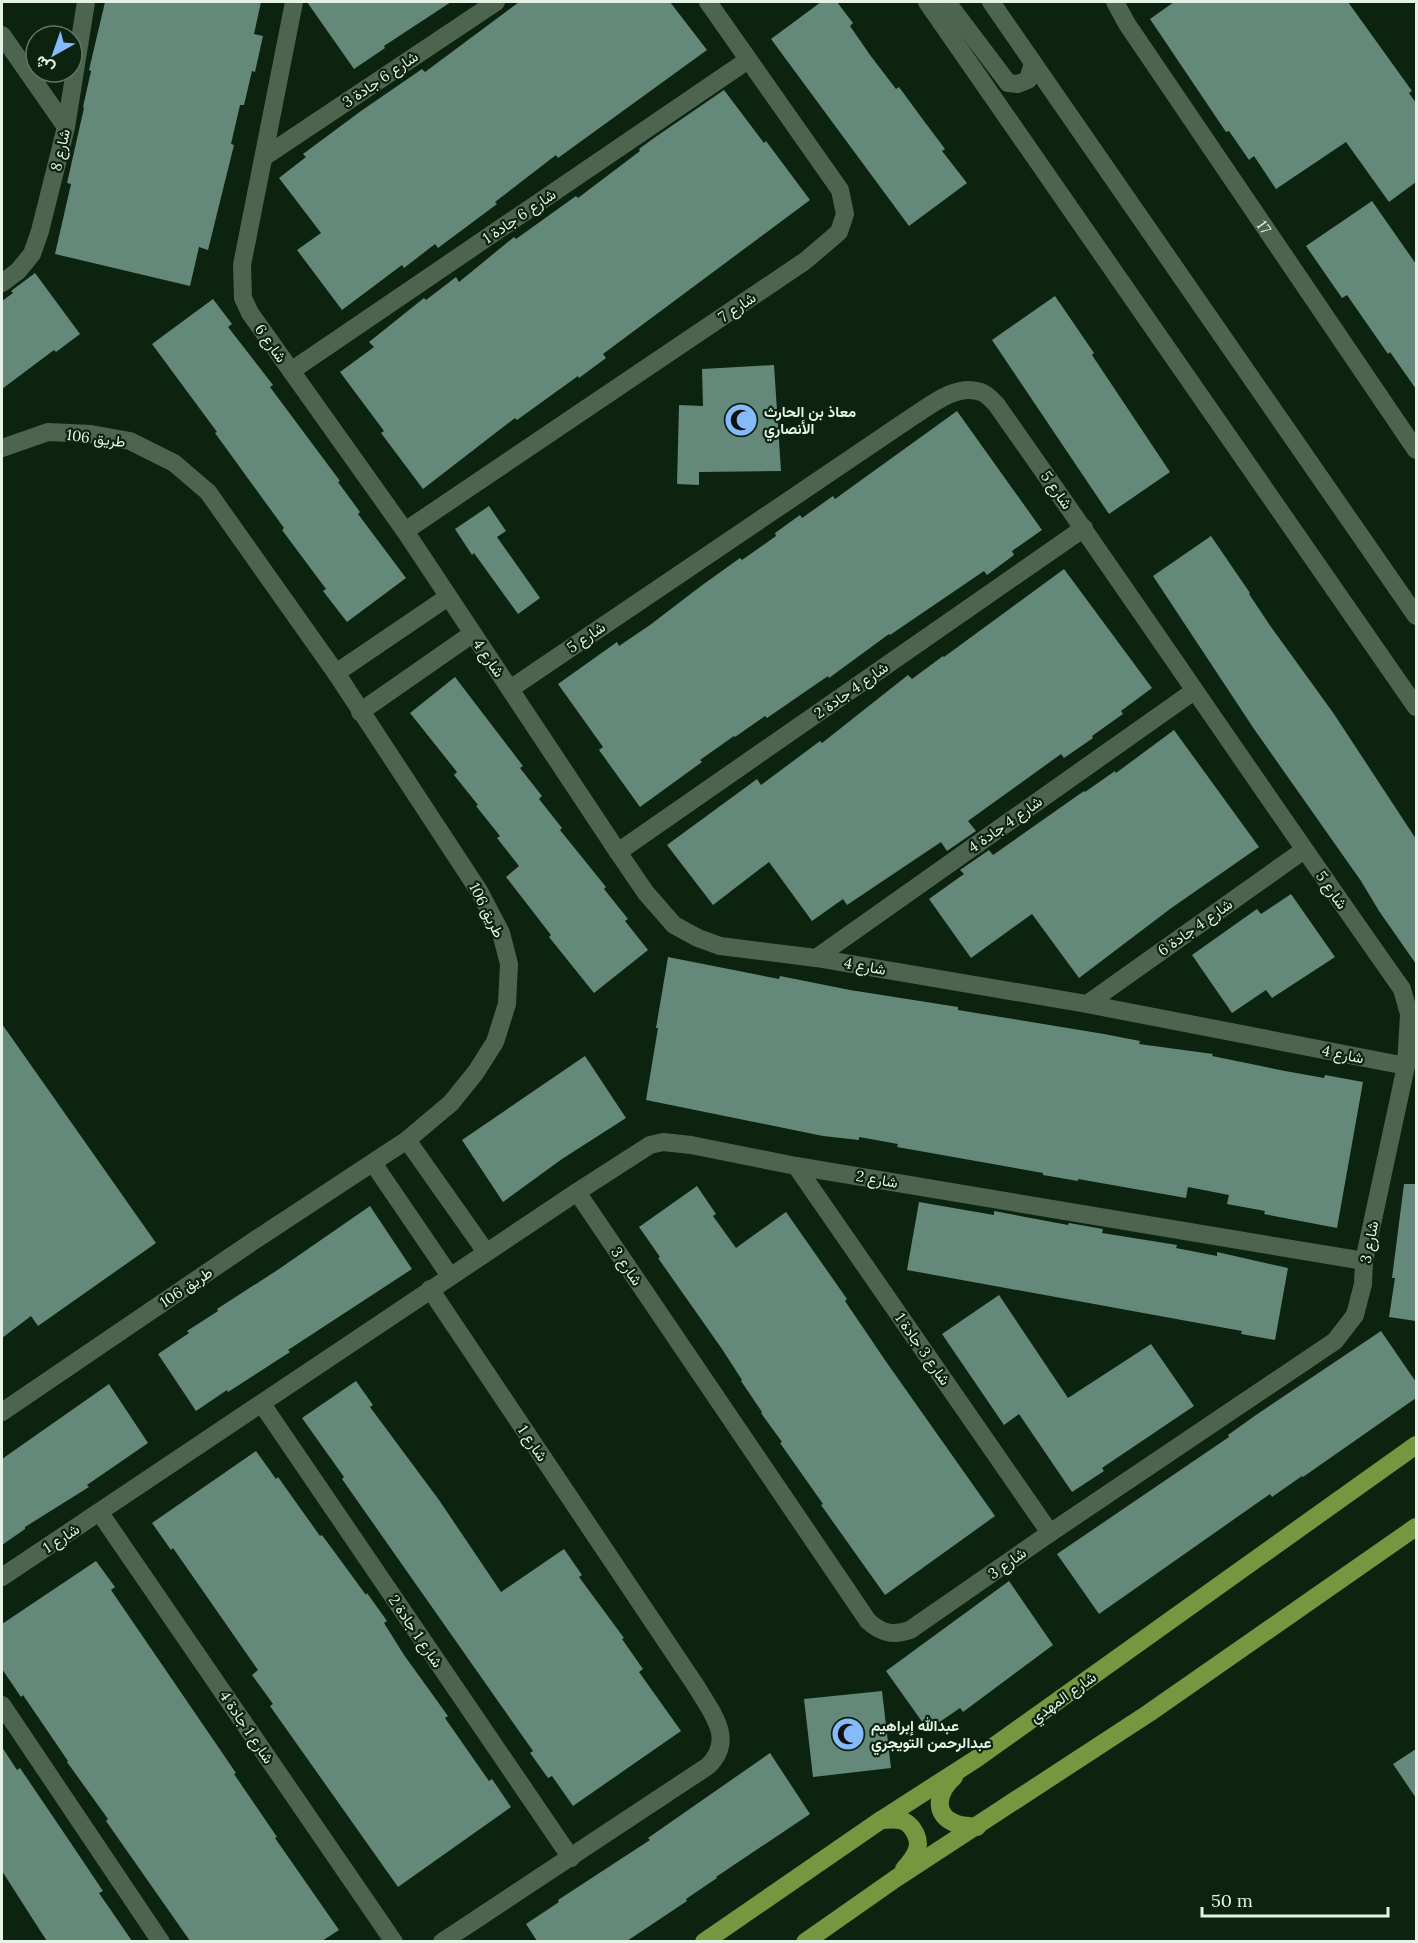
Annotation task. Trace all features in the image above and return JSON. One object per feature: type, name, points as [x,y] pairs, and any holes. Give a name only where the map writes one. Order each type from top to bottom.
[{"type":"main road","name":"شارع المهدي","points":[[704,1941],[881,1820],[976,1759],[1416,1445]]},
{"type":"main road","points":[[805,1941],[1149,1713],[1416,1527]]},
{"type":"main road","points":[[976,1759],[945,1785],[940,1795],[940,1809],[946,1818],[958,1824],[977,1827]]},
{"type":"main road","points":[[881,1820],[903,1820],[917,1835],[919,1847],[915,1857],[895,1880]]},
{"type":"street","name":"شارع 8","points":[[2,283],[18,271],[32,254],[40,231],[66,127],[86,2]]},
{"type":"street","name":"شارع 6","points":[[294,2],[242,265],[243,298],[250,313],[405,531],[472,634]]},
{"type":"street","name":"شارع 6 جادة 3","points":[[264,157],[496,2]]},
{"type":"street","name":"شارع 7","points":[[405,531],[805,261],[839,232],[845,214],[840,190],[708,2]]},
{"type":"street","points":[[927,2],[1416,707]]},
{"type":"street","points":[[947,2],[1008,83],[1018,84],[1028,80],[1033,63]]},
{"type":"street","points":[[991,2],[1416,616]]},
{"type":"street","name":"17","points":[[1115,2],[1134,34],[1416,450]]},
{"type":"street","points":[[2,35],[66,127]]},
{"type":"street","name":"شارع 6 جادة 1","points":[[291,371],[748,60]]},
{"type":"street","name":"شارع 5","points":[[510,689],[947,396],[971,390],[983,392],[996,404],[1084,528],[1194,691],[1402,989],[1409,1014],[1406,1066]]},
{"type":"street","name":"طريق 106","points":[[2,448],[48,432],[91,434],[130,441],[174,463],[208,492],[336,673],[479,891],[501,933],[509,964],[507,1004],[495,1042],[476,1072],[451,1103],[407,1140],[2,1412]]},
{"type":"street","name":"شارع 4 جادة 2","points":[[618,852],[1084,528]]},
{"type":"street","points":[[336,673],[448,597]]},
{"type":"street","points":[[360,711],[472,634]]},
{"type":"street","name":"شارع 4","points":[[472,634],[646,893],[674,925],[698,938],[720,946],[816,958],[1087,1004],[1406,1066]]},
{"type":"street","name":"شارع 4 جادة 4","points":[[816,958],[1194,691]]},
{"type":"street","name":"شارع 4 جادة 6","points":[[1087,1004],[1304,850]]},
{"type":"street","name":"شارع 3","points":[[577,1192],[868,1621],[887,1634],[900,1634],[910,1630],[1335,1341],[1354,1316],[1363,1284],[1364,1261],[1406,1066]]},
{"type":"street","points":[[407,1140],[486,1252]]},
{"type":"street","name":"شارع 2","points":[[430,1289],[650,1145],[663,1142],[1364,1261]]},
{"type":"street","points":[[373,1163],[450,1276]]},
{"type":"street","name":"شارع 3 جادة 1","points":[[796,1166],[1050,1533]]},
{"type":"street","name":"شارع 1","points":[[2,1577],[430,1289],[696,1686],[721,1729],[720,1750],[708,1766],[442,1941]]},
{"type":"street","name":"شارع 1 جادة 2","points":[[262,1404],[571,1858]]},
{"type":"street","name":"شارع 1 جادة 4","points":[[100,1513],[394,1941]]},
{"type":"street","points":[[2,1705],[161,1941]]},
{"type":"building","points":[[105,2],[261,2],[254,34],[263,36],[255,72],[252,71],[244,105],[240,105],[231,144],[234,145],[208,250],[199,247],[190,286],[55,254],[71,184],[67,183],[84,108],[91,71],[89,70]]},
{"type":"building","points":[[307,2],[451,2],[384,46],[385,48],[354,69]]},
{"type":"building","points":[[519,2],[670,2],[707,50],[558,158],[556,155],[495,202],[497,204],[438,248],[435,244],[404,268],[402,265],[342,310],[297,250],[321,233],[279,178],[306,157],[303,154],[361,111],[422,69],[425,72]]},
{"type":"building","points":[[821,2],[837,2],[853,23],[850,26],[870,55],[896,89],[899,87],[945,149],[942,151],[967,183],[909,226],[771,39]]},
{"type":"building","points":[[1174,2],[1348,2],[1412,91],[1409,93],[1416,103],[1416,182],[1389,202],[1346,142],[1276,189],[1254,156],[1249,160],[1229,131],[1226,132],[1150,19]]},
{"type":"building","points":[[724,90],[810,200],[603,354],[606,358],[517,420],[515,418],[423,489],[381,433],[384,431],[340,372],[374,347],[369,342],[424,298],[426,300],[456,277],[459,282],[514,237],[516,239],[576,196],[578,198],[640,151],[639,149]]},
{"type":"building","points":[[1372,201],[1416,264],[1416,389],[1390,352],[1388,354],[1347,295],[1342,298],[1306,246]]},
{"type":"building","points":[[35,273],[80,334],[56,352],[54,350],[2,389],[2,301],[13,293],[11,291]]},
{"type":"building","points":[[1055,296],[1170,472],[1109,514],[992,340]]},
{"type":"building","points":[[213,299],[232,324],[228,327],[273,385],[270,387],[340,481],[338,482],[360,512],[358,514],[406,578],[347,622],[323,591],[326,589],[282,530],[284,528],[215,433],[217,432],[152,344]]},
{"type":"building","name":"معاذ بن الحارث الأنصاري","points":[[774,365],[781,471],[699,472],[699,485],[677,484],[679,405],[703,406],[702,369]]},
{"type":"building","points":[[957,411],[1042,530],[1012,551],[1014,555],[987,575],[984,571],[889,634],[829,678],[828,676],[767,718],[765,716],[734,736],[640,807],[599,750],[603,747],[558,684],[617,642],[619,646],[650,625],[740,558],[742,560],[776,536],[775,533],[800,515],[802,518],[833,496],[835,499]]},
{"type":"building","points":[[489,506],[506,531],[497,537],[540,598],[518,614],[474,553],[472,555],[455,529]]},
{"type":"building","points":[[1211,536],[1269,624],[1334,714],[1416,839],[1416,964],[1361,881],[1254,729],[1153,576]]},
{"type":"building","points":[[1064,569],[1152,688],[1121,711],[1123,714],[1092,736],[1093,738],[1064,758],[1061,754],[968,821],[976,831],[947,851],[941,842],[847,905],[843,899],[812,921],[769,862],[713,905],[667,845],[757,779],[761,785],[820,741],[822,743],[908,675],[912,679]]},
{"type":"building","points":[[455,677],[523,766],[520,768],[542,796],[539,799],[562,828],[560,830],[606,887],[604,889],[628,919],[625,921],[648,950],[594,993],[549,937],[551,935],[506,877],[519,866],[497,838],[500,836],[476,806],[478,805],[454,775],[457,772],[410,713]]},
{"type":"building","points":[[1174,730],[1259,847],[1170,909],[1079,978],[1032,914],[971,958],[929,899],[964,874],[960,870],[989,850],[993,855],[1084,791],[1115,771],[1116,773]]},
{"type":"building","points":[[1291,894],[1335,957],[1272,998],[1266,990],[1232,1013],[1192,955],[1257,909],[1261,914]]},
{"type":"building","points":[[668,957],[779,979],[780,976],[958,1007],[958,1010],[1140,1041],[1139,1044],[1213,1054],[1212,1056],[1285,1071],[1363,1082],[1337,1228],[1264,1214],[1265,1211],[1227,1204],[1229,1195],[1188,1187],[1186,1198],[1078,1179],[1078,1181],[897,1147],[898,1144],[859,1137],[859,1140],[823,1136],[646,1100]]},
{"type":"building","points":[[2,1024],[156,1243],[38,1326],[31,1316],[2,1338]]},
{"type":"building","points":[[585,1056],[626,1118],[562,1159],[503,1202],[462,1140]]},
{"type":"building","points":[[1404,1184],[1416,1184],[1416,1321],[1389,1317]]},
{"type":"building","points":[[697,1186],[716,1214],[713,1216],[736,1248],[786,1212],[847,1299],[845,1301],[887,1363],[995,1516],[885,1595],[821,1505],[823,1504],[780,1443],[782,1442],[761,1413],[722,1349],[639,1227]]},
{"type":"building","points":[[919,1202],[994,1215],[994,1211],[1103,1229],[1102,1233],[1177,1245],[1176,1248],[1217,1256],[1217,1252],[1288,1268],[1275,1340],[1241,1334],[1242,1331],[907,1270]]},
{"type":"building","points":[[370,1206],[412,1269],[288,1350],[290,1352],[196,1411],[158,1354],[189,1333],[187,1331],[218,1311],[217,1309]]},
{"type":"building","points":[[999,1295],[1068,1398],[1151,1344],[1194,1406],[1102,1468],[1104,1471],[1072,1492],[1019,1414],[1004,1425],[942,1334]]},
{"type":"building","points":[[1381,1331],[1416,1382],[1416,1398],[1303,1477],[1272,1497],[1270,1494],[1099,1614],[1057,1554]]},
{"type":"building","points":[[356,1381],[373,1405],[370,1407],[439,1500],[501,1592],[564,1549],[582,1575],[579,1577],[624,1638],[622,1639],[643,1669],[639,1672],[681,1731],[573,1806],[552,1776],[548,1778],[530,1753],[533,1751],[342,1479],[344,1477],[302,1418]]},
{"type":"building","points":[[109,1384],[148,1443],[87,1485],[89,1487],[25,1527],[2,1545],[2,1459]]},
{"type":"building","points":[[256,1451],[366,1595],[367,1593],[387,1621],[384,1623],[404,1655],[448,1716],[445,1718],[489,1781],[492,1779],[511,1807],[398,1887],[270,1706],[273,1704],[252,1675],[258,1670],[173,1548],[171,1550],[152,1523]]},
{"type":"building","points":[[96,1561],[115,1587],[111,1590],[236,1773],[234,1774],[277,1837],[275,1838],[339,1930],[322,1941],[190,1941],[106,1821],[108,1819],[23,1695],[21,1697],[2,1669],[2,1624]]},
{"type":"building","points":[[1009,1581],[1053,1645],[963,1712],[960,1708],[928,1730],[886,1671]]},
{"type":"building","name":"عبدالله إبراهيم عبدالرحمن التويجري","points":[[882,1691],[891,1768],[813,1777],[804,1699]]},
{"type":"building","points":[[2,1747],[17,1770],[20,1768],[103,1891],[99,1893],[132,1941],[47,1941],[2,1871]]},
{"type":"building","points":[[1416,1749],[1416,1798],[1393,1764]]},
{"type":"building","points":[[770,1753],[810,1814],[716,1877],[686,1899],[687,1901],[627,1941],[537,1941],[526,1924],[559,1902],[558,1900],[650,1840],[648,1838]]},
{"type":"place","name":"معاذ بن الحارث الأنصاري","points":[[741,420]]},
{"type":"place","name":"عبدالله إبراهيم عبدالرحمن التويجري","points":[[848,1734]]}]
